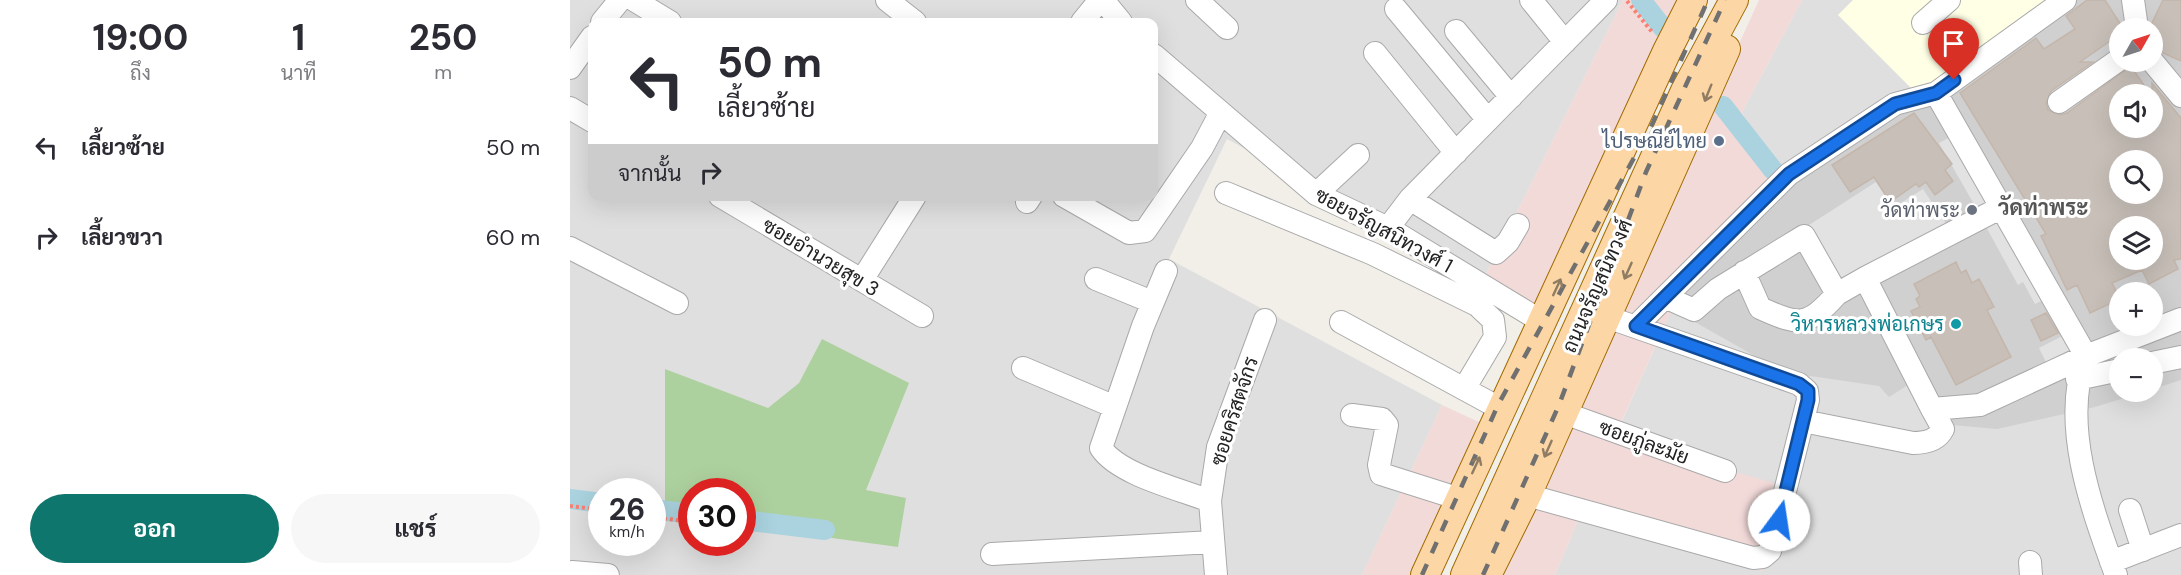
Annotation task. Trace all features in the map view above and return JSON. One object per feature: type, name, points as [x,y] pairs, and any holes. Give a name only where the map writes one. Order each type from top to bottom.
[{"type":"main road","name":"ถนนจรัญสนิทวงศ์","points":[[1425,575],[1541,321],[1693,0]]},
{"type":"main road","name":"ถนนจรัญสนิทวงศ์","points":[[1448,575],[1670,85],[1704,0]]},
{"type":"main road","name":"ถนนจรัญสนิทวงศ์","points":[[1465,575],[1685,91],[1734,0]]},
{"type":"main road","name":"ถนนจรัญสนิทวงศ์","points":[[1487,575],[1527,495],[1705,100],[1746,0]]},
{"type":"street","points":[[605,18],[620,0]]},
{"type":"street","points":[[634,0],[663,18]]},
{"type":"street","points":[[887,0],[910,18]]},
{"type":"street","points":[[1197,0],[1227,28]]},
{"type":"street","points":[[1531,0],[1565,42]]},
{"type":"street","points":[[1388,228],[1410,199],[1606,0]]},
{"type":"street","points":[[1923,23],[1949,0]]},
{"type":"street","points":[[2133,0],[2136,18]]},
{"type":"street","points":[[1636,326],[1667,298],[1789,174],[1895,104],[1936,93],[2056,3]]},
{"type":"street","points":[[1090,18],[1111,7]]},
{"type":"street","points":[[1396,9],[1488,120]]},
{"type":"street","points":[[1456,31],[1511,97]]},
{"type":"street","points":[[570,68],[588,43]]},
{"type":"street","points":[[1375,53],[1456,153]]},
{"type":"street","name":"ซอยจรัญสนิทวงศ์ 1","points":[[1158,59],[1316,194],[1388,228],[1541,321]]},
{"type":"street","points":[[2059,102],[2109,67]]},
{"type":"street","points":[[2161,72],[2181,96]]},
{"type":"street","points":[[1936,93],[2086,356]]},
{"type":"street","points":[[570,108],[588,119]]},
{"type":"street","points":[[1073,201],[1129,233],[1145,231],[1202,148],[1220,114]]},
{"type":"street","points":[[1316,194],[1358,155]]},
{"type":"street","points":[[1226,193],[1373,254],[1477,305],[1493,320],[1495,337],[1464,389]]},
{"type":"street","points":[[1410,199],[1496,253],[1508,242],[1518,225]]},
{"type":"street","name":"ซอยอำนวยสุข 3","points":[[728,201],[922,316]]},
{"type":"street","points":[[862,280],[912,201]]},
{"type":"street","points":[[1744,272],[1760,308],[1792,322],[1817,315],[1837,294],[2002,207]]},
{"type":"street","points":[[1667,298],[1694,309],[1718,289],[1804,236],[1837,294]]},
{"type":"street","points":[[570,248],[677,303]]},
{"type":"street","points":[[1166,271],[1152,302],[1101,448],[1110,460],[1125,469],[1210,501]]},
{"type":"street","points":[[1803,421],[1922,443],[1935,438],[1942,429],[1865,278]]},
{"type":"street","points":[[1096,279],[1152,302]]},
{"type":"street","points":[[1527,495],[1754,558],[1763,557],[1770,551],[1808,400],[1808,391],[1799,384],[1607,317]]},
{"type":"street","points":[[1932,409],[1980,405],[2086,356],[2181,319]]},
{"type":"street","name":"ซอยคริสตจักร","points":[[1216,575],[1210,501],[1218,447],[1265,320]]},
{"type":"street","points":[[1341,322],[1501,409]]},
{"type":"street","points":[[2086,356],[2077,379],[2075,401],[2079,454],[2113,568],[2143,550],[2181,535]]},
{"type":"street","points":[[2163,361],[2181,357]]},
{"type":"street","points":[[1023,368],[1115,407]]},
{"type":"street","points":[[2077,379],[2109,372]]},
{"type":"street","name":"ซอยภู่ละมัย","points":[[1564,413],[1725,471]]},
{"type":"street","points":[[1352,415],[1382,419],[1387,425],[1379,465],[1381,474],[1460,499]]},
{"type":"street","points":[[2130,510],[2143,550]]},
{"type":"street","points":[[992,554],[1213,542]]},
{"type":"street","points":[[572,572],[608,575]]},
{"type":"path","points":[[1626,0],[1654,35]]},
{"type":"path","points":[[570,506],[588,508]]},
{"type":"shaded area","points":[[570,0],[1623,0],[1484,278],[1227,139],[1169,259],[1442,405],[1362,575],[570,575]]},
{"type":"shaded area","points":[[1623,0],[1687,0],[1539,313],[1484,278]]},
{"type":"shaded area","points":[[1759,0],[1802,0],[1742,112],[1782,189],[1672,309],[1614,438],[1792,488],[1763,571],[1579,518],[1555,575],[1497,575]]},
{"type":"shaded area","points":[[1802,0],[2181,0],[2181,575],[1555,575],[1579,518],[1763,571],[1614,439],[1672,309],[1782,190],[1742,112]]},
{"type":"shaded area","points":[[1853,0],[2051,0],[1962,66],[1916,93],[1838,15]]},
{"type":"shaded area","name":"วัดท่าพระ","points":[[2077,0],[2181,0],[2181,380],[2163,386],[2163,348],[2109,348],[2109,402],[2111,402],[1997,429],[1930,423],[1908,385],[1889,397],[1879,386],[1783,372],[1672,309],[1782,189],[1888,119],[1958,89]]},
{"type":"shaded area","points":[[1954,135],[1993,205],[1979,213],[1939,143]]},
{"type":"shaded area","points":[[1876,182],[1893,208],[1923,189],[1949,228],[1840,284],[1806,227]]},
{"type":"shaded area","points":[[2002,216],[2047,298],[2035,304],[2023,282],[2018,285],[1985,225]]},
{"type":"shaded area","points":[[2066,334],[2073,348],[2046,362],[2039,348]]},
{"type":"shaded area","points":[[1442,405],[1481,423],[1413,575],[1362,575]]},
{"type":"green space","points":[[822,339],[909,383],[866,490],[906,498],[898,547],[756,528],[756,478],[678,478],[678,518],[666,516],[665,369],[768,408],[799,383]]},
{"type":"building","points":[[2087,0],[2105,0],[2117,18],[2109,18],[2109,42],[2080,62],[2093,62],[2051,91],[2046,103],[2048,110],[2060,115],[2067,113],[2123,72],[2135,72],[2143,84],[2109,84],[2109,138],[2163,138],[2163,96],[2181,118],[2181,259],[2174,260],[2178,269],[2153,282],[2148,282],[2142,270],[2114,282],[2109,282],[2109,304],[2090,313],[2077,285],[2067,290],[2041,236],[2046,234],[1960,93],[2036,38],[2044,49],[2075,29],[2066,16]]},
{"type":"building","points":[[2163,0],[2181,0],[2181,61],[2163,53],[2163,18],[2154,18]]},
{"type":"building","points":[[1914,113],[1952,164],[1945,170],[1953,181],[1935,195],[1926,182],[1919,187],[1916,184],[1890,202],[1874,177],[1850,192],[1832,165]]},
{"type":"building","name":"วิหารหลวงพ่อเกษร","points":[[1956,262],[1961,273],[1966,270],[1972,283],[1979,279],[1994,307],[1987,310],[2011,357],[1956,385],[1931,337],[1926,340],[1911,311],[1920,307],[1916,299],[1920,296],[1914,284]]},
{"type":"building","points":[[2046,313],[2058,333],[2041,341],[2031,320]]},
{"type":"waterway","points":[[1641,0],[1663,28]]},
{"type":"waterway","points":[[1723,106],[1773,170]]},
{"type":"waterway","points":[[570,499],[588,501]]},
{"type":"waterway","points":[[666,511],[678,512]]},
{"type":"waterway","points":[[756,522],[825,530]]},
{"type":"railway","points":[[1422,575],[1498,405],[1651,127],[1708,0]]},
{"type":"railway","points":[[1483,575],[1559,405],[1646,172],[1725,0]]},
{"type":"place","name":"ไปรษณีย์ไทย","points":[[1719,141]]},
{"type":"place","name":"วัดท่าพระ","points":[[1972,210]]},
{"type":"place","name":"วิหารหลวงพ่อเกษร","points":[[1956,324]]},
{"type":"district","name":"วัดท่าพระ","points":[[2043,207]]},
{"type":"route","points":[[1779,520],[1808,400],[1808,391],[1799,384],[1636,326],[1667,298],[1789,174],[1895,104],[1936,93],[1954,80]]}]
